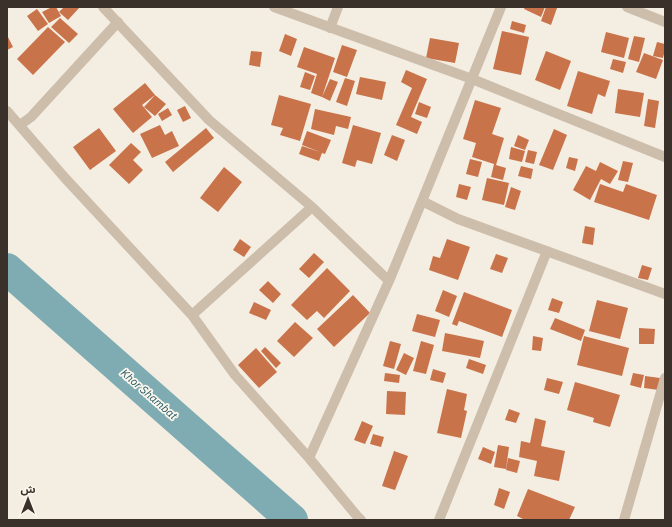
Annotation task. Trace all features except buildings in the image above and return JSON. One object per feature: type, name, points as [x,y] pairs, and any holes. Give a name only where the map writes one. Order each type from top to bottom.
[{"type":"street","points":[[104,7],[209,120],[312,208],[389,281]]},
{"type":"street","points":[[274,7],[472,80],[665,157]]},
{"type":"street","points":[[330,28],[338,7]]},
{"type":"street","points":[[309,458],[389,281],[501,7]]},
{"type":"street","points":[[627,7],[665,22]]},
{"type":"street","points":[[20,125],[31,117],[118,22]]},
{"type":"street","points":[[7,111],[65,178],[192,315],[235,375],[362,520]]},
{"type":"street","points":[[422,201],[458,219],[665,294]]},
{"type":"street","points":[[192,315],[312,208]]},
{"type":"street","points":[[439,520],[547,251]]},
{"type":"street","points":[[624,520],[665,380]]},
{"type":"waterway","name":"Khor Shambat","points":[[7,269],[292,520]]}]
